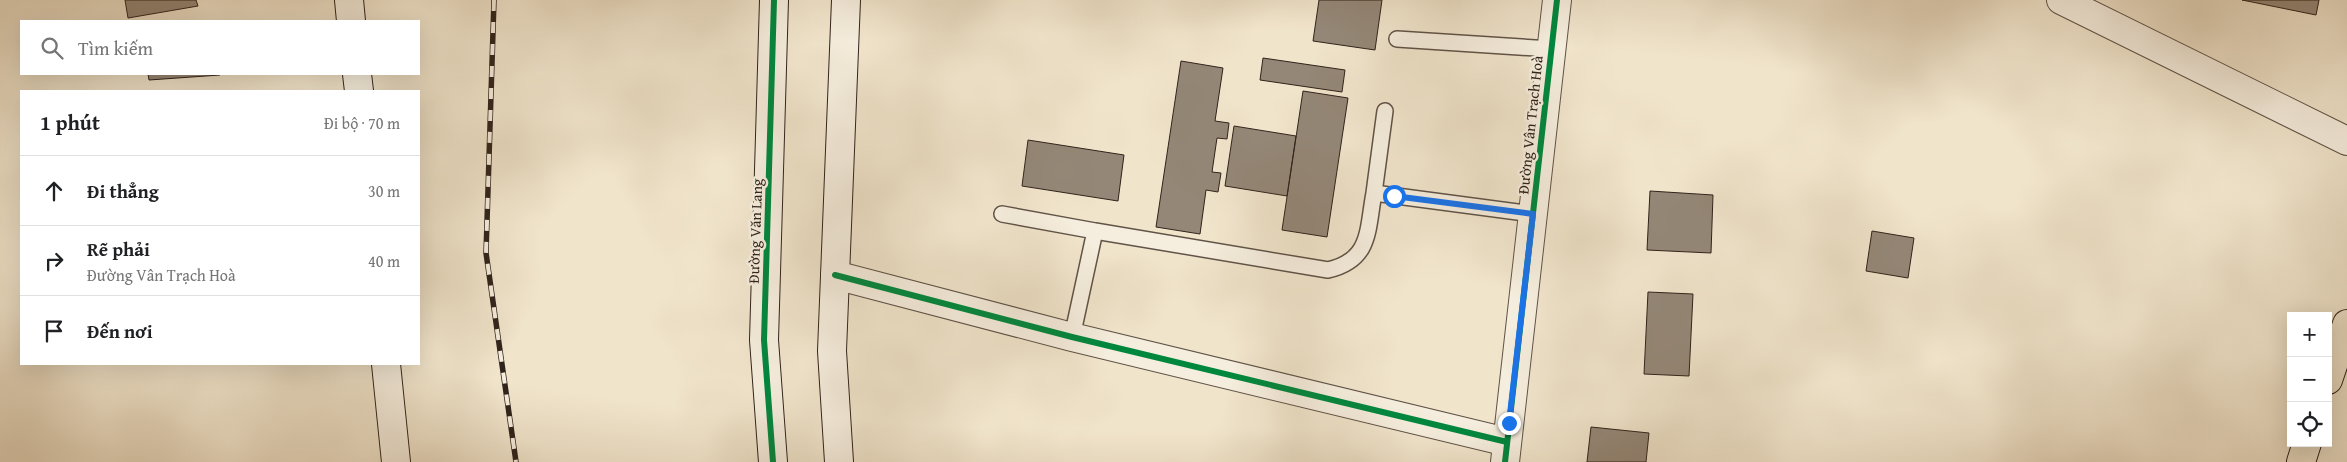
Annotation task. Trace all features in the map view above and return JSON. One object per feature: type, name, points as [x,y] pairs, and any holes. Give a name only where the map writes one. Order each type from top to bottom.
[{"type":"highway","points":[[2332,368],[2347,324]]},
{"type":"highway","points":[[2301,462],[2307,447]]},
{"type":"street","points":[[349,0],[351,20]]},
{"type":"street","name":"Đường Văn Lang","points":[[773,462],[764,340],[774,0]]},
{"type":"street","points":[[839,462],[832,351],[846,0]]},
{"type":"street","name":"Đường Vân Trạch Hoà","points":[[1506,452],[1557,0]]},
{"type":"street","points":[[2061,0],[2347,141]]},
{"type":"street","points":[[357,75],[359,90]]},
{"type":"street","points":[[835,275],[1506,452]]},
{"type":"street","points":[[386,365],[396,462]]},
{"type":"lane","points":[[1397,39],[1551,49]]},
{"type":"lane","points":[[1002,214],[1328,270],[1344,267],[1359,256],[1366,241],[1385,111]]},
{"type":"lane","points":[[1374,193],[1533,214]]},
{"type":"lane","points":[[1072,337],[1095,231]]},
{"type":"building","points":[[125,0],[196,0],[198,6],[128,18]]},
{"type":"building","points":[[1319,0],[1382,0],[1375,50],[1313,41]]},
{"type":"building","points":[[2242,0],[2319,0],[2316,15]]},
{"type":"building","points":[[1263,58],[1345,70],[1342,92],[1260,80]]},
{"type":"building","points":[[1181,61],[1223,68],[1215,121],[1229,123],[1227,139],[1217,138],[1212,172],[1221,173],[1218,192],[1206,190],[1200,234],[1156,227]]},
{"type":"building","points":[[148,75],[220,75],[149,80]]},
{"type":"building","points":[[1303,91],[1348,98],[1327,237],[1282,230]]},
{"type":"building","points":[[1234,126],[1296,136],[1287,196],[1225,186]]},
{"type":"building","points":[[1028,140],[1124,155],[1118,201],[1022,186]]},
{"type":"building","points":[[1650,191],[1713,195],[1711,253],[1647,250]]},
{"type":"building","points":[[1872,231],[1914,238],[1908,278],[1866,271]]},
{"type":"building","points":[[1648,292],[1693,294],[1689,376],[1644,374]]},
{"type":"building","points":[[1591,427],[1649,433],[1646,462],[1587,462]]},
{"type":"railway","points":[[494,0],[486,253],[516,462]]},
{"type":"cycle path","points":[[773,462],[764,340],[774,0]]},
{"type":"cycle path","points":[[1505,462],[1557,0]]},
{"type":"cycle path","points":[[835,275],[1072,337],[1507,442]]},
{"type":"route","points":[[1394,196],[1533,214],[1509,423]]}]
